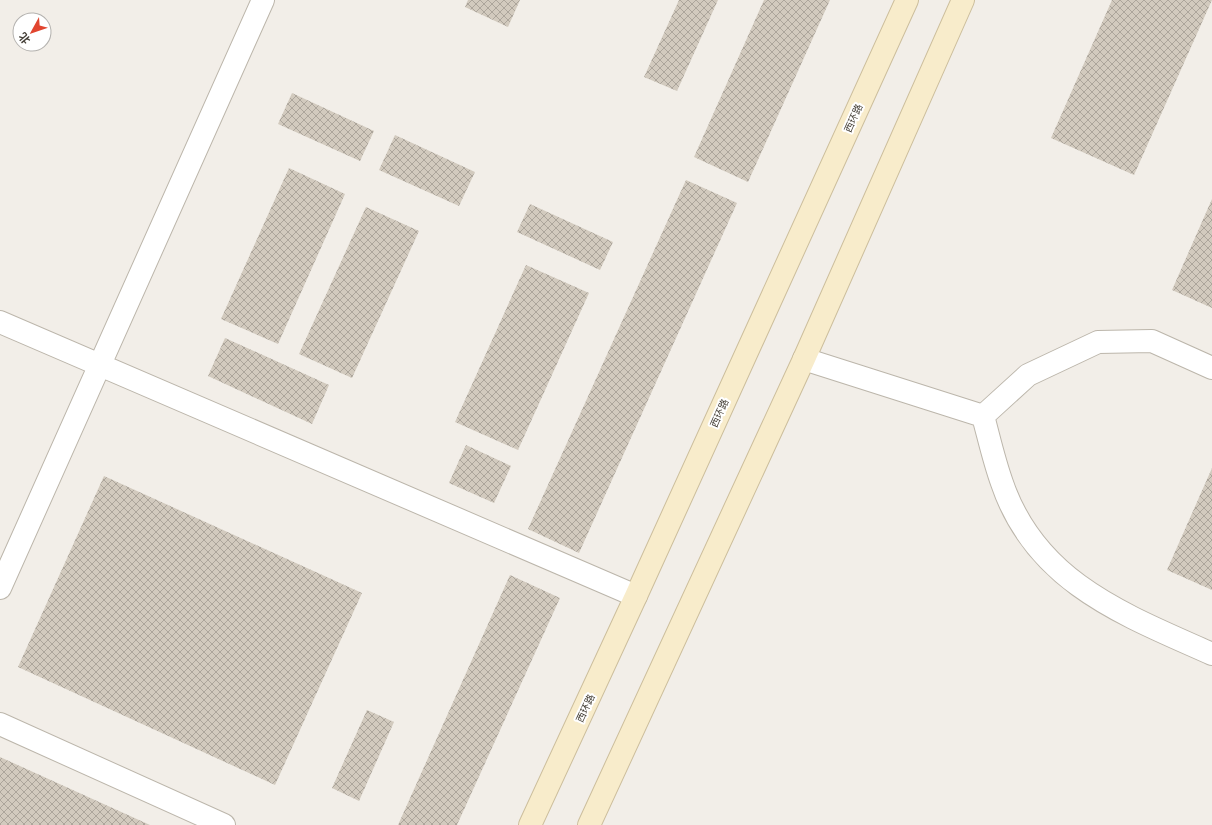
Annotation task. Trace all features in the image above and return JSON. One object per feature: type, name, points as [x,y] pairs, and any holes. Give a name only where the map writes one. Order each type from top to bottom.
[{"type":"main road","name":"西环路","points":[[530,825],[636,596],[906,0]]},
{"type":"main road","points":[[588,825],[804,359],[964,0]]},
{"type":"street","points":[[0,588],[263,0]]},
{"type":"street","points":[[0,322],[636,596]]},
{"type":"street","points":[[983,416],[1028,375],[1098,342],[1152,341],[1212,368]]},
{"type":"street","points":[[804,359],[983,416]]},
{"type":"street","points":[[983,416],[1002,484],[1012,506],[1034,541],[1053,564],[1070,580],[1109,607],[1212,654]]},
{"type":"street","points":[[0,724],[224,825]]},
{"type":"building","points":[[468,0],[520,0],[508,27],[465,7]]},
{"type":"building","points":[[679,0],[718,0],[677,91],[644,77]]},
{"type":"building","points":[[764,0],[830,0],[748,182],[694,157]]},
{"type":"building","points":[[1112,0],[1212,0],[1134,175],[1051,138]]},
{"type":"building","points":[[292,93],[374,131],[360,161],[278,124]]},
{"type":"building","points":[[395,135],[475,172],[459,206],[379,170]]},
{"type":"building","points":[[289,168],[345,194],[278,344],[221,319]]},
{"type":"building","points":[[686,180],[737,203],[579,553],[528,529]]},
{"type":"building","points":[[1212,199],[1212,308],[1172,290]]},
{"type":"building","points":[[530,204],[613,242],[600,270],[517,232]]},
{"type":"building","points":[[366,207],[419,231],[352,378],[299,354]]},
{"type":"building","points":[[526,265],[589,293],[518,450],[455,422]]},
{"type":"building","points":[[225,338],[329,385],[312,424],[208,376]]},
{"type":"building","points":[[466,445],[511,466],[494,503],[449,483]]},
{"type":"building","points":[[1212,468],[1212,590],[1167,570]]},
{"type":"building","points":[[104,476],[362,593],[275,785],[18,667]]},
{"type":"building","points":[[510,575],[560,598],[457,825],[398,825]]},
{"type":"building","points":[[367,710],[394,722],[359,801],[332,788]]},
{"type":"building","points":[[0,757],[150,825],[0,825]]}]
